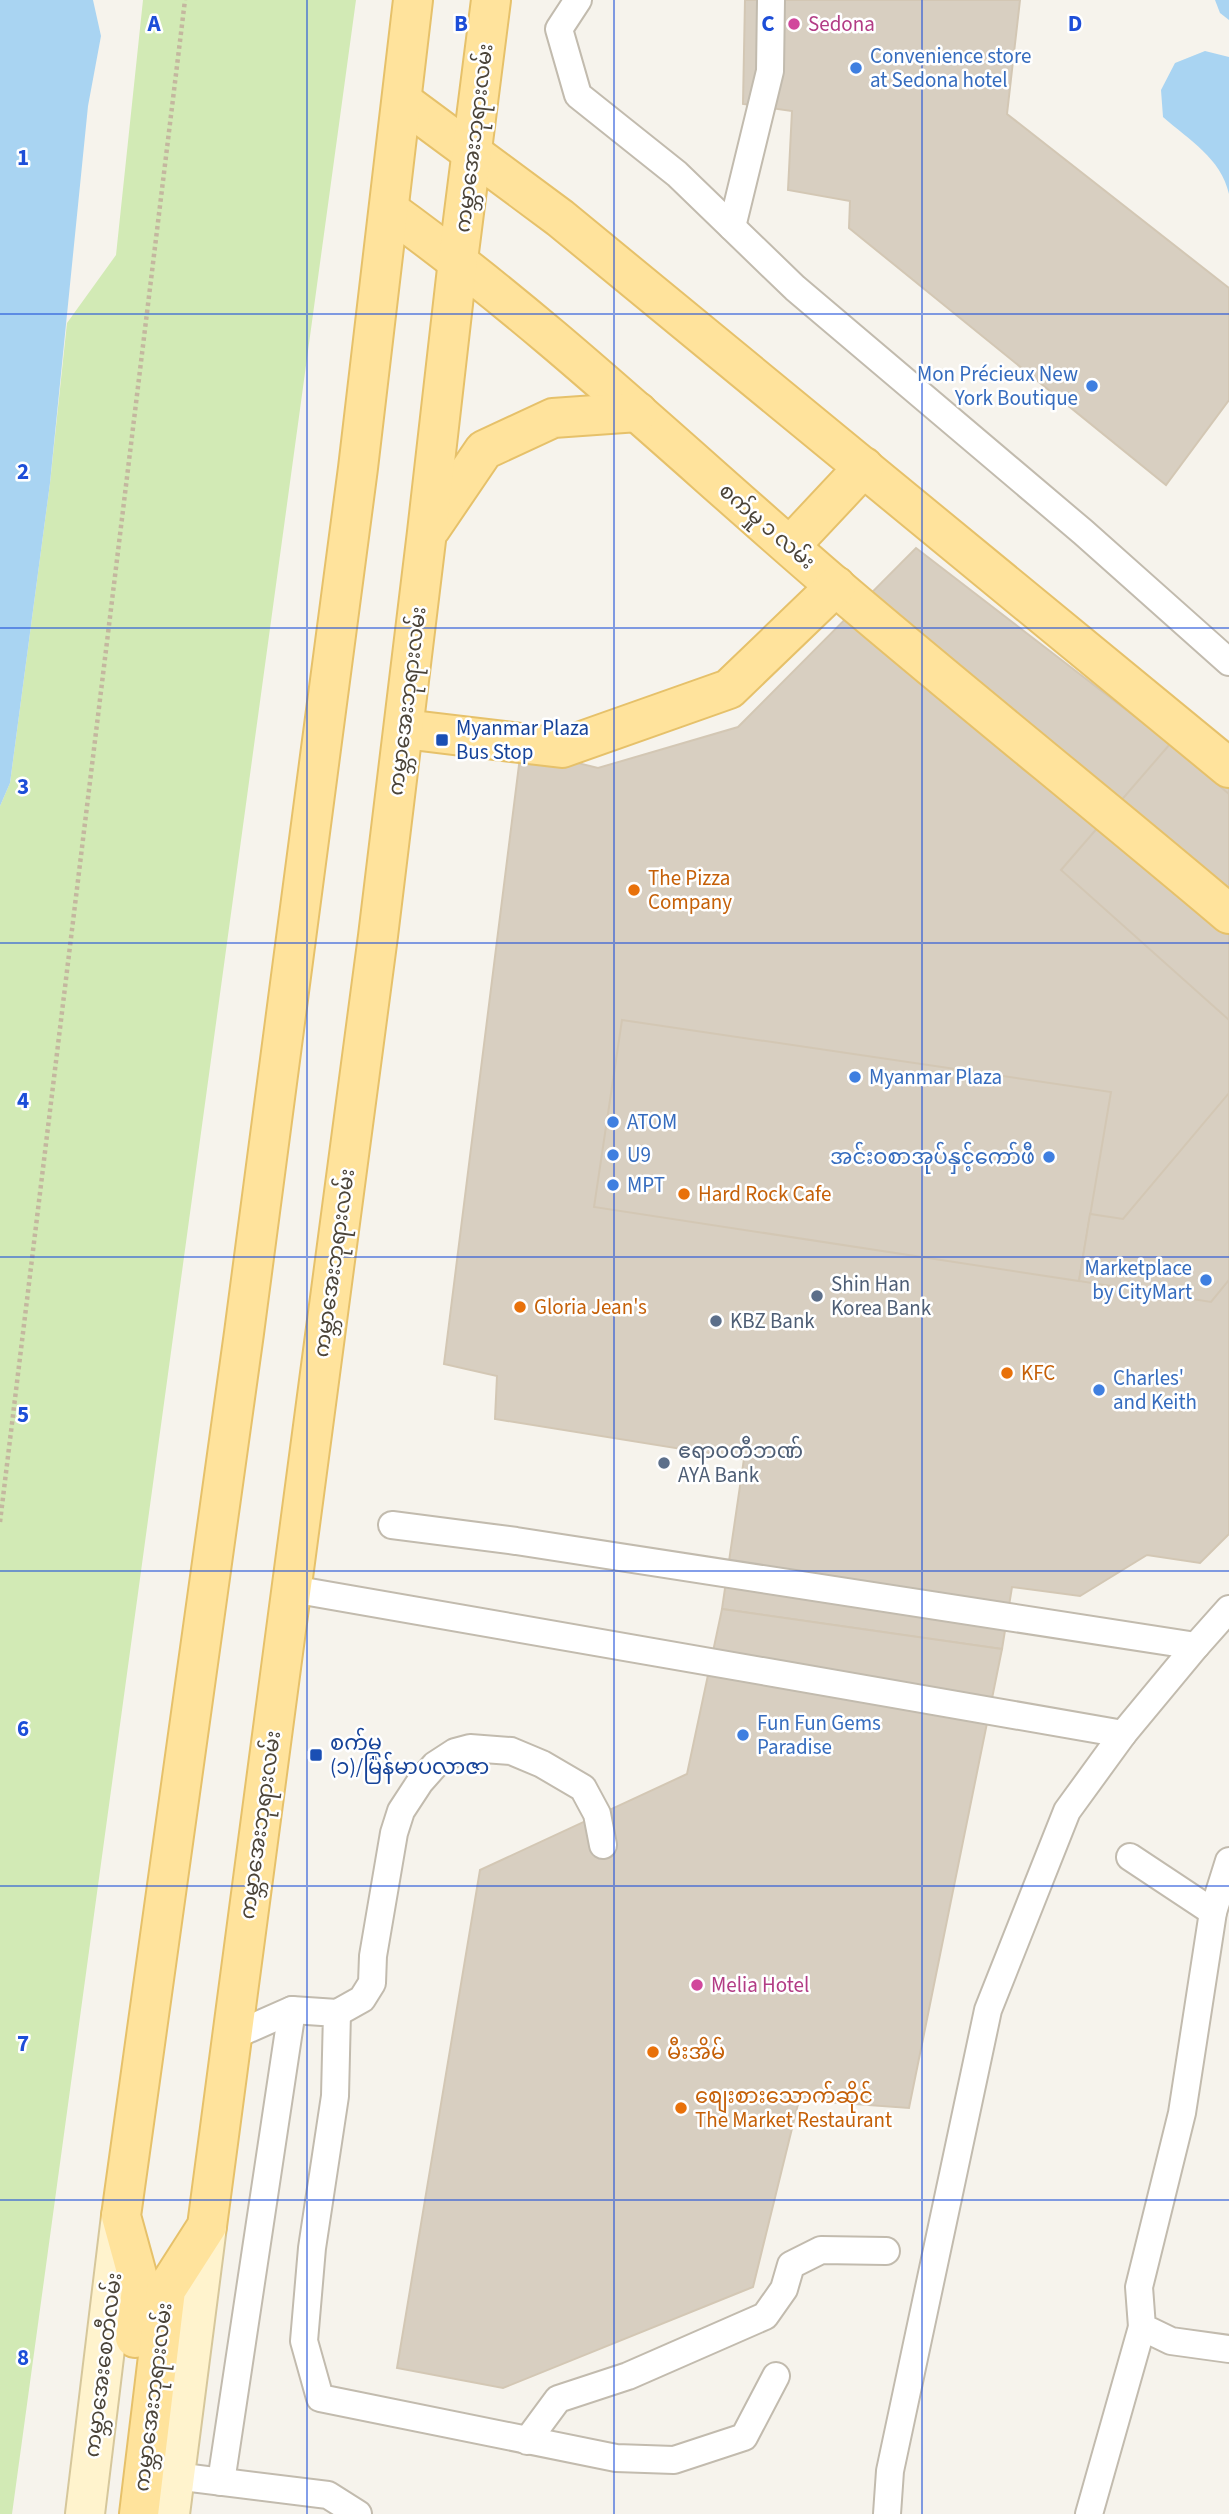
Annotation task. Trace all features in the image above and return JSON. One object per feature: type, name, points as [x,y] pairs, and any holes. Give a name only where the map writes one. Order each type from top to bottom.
[{"type":"main road","points":[[389,210],[413,0]]},
{"type":"main road","name":"ကမ္ဘာအေးဘုရားလမ်း","points":[[139,2514],[166,2290],[206,2226],[293,1590],[309,1515],[491,0]]},
{"type":"main road","points":[[402,101],[561,218],[1229,768]]},
{"type":"main road","name":"ကမ္ဘာအေးဘုရားလမ်း","points":[[115,2514],[141,2289],[121,2216],[246,1319],[358,468],[389,210]]},
{"type":"main road","name":"စက်မှု ၁ လမ်း","points":[[389,210],[458,260],[638,412],[836,586],[1229,914]]},
{"type":"main road","points":[[428,532],[484,450],[553,418],[638,412]]},
{"type":"main road","points":[[790,546],[864,467]]},
{"type":"main road","points":[[404,729],[562,748],[729,689],[836,586]]},
{"type":"main road","name":"ကမ္ဘာအေးစေတီလမ်း","points":[[85,2514],[121,2216]]},
{"type":"main road","points":[[170,2514],[206,2226]]},
{"type":"lane","points":[[578,0],[559,29],[578,95],[677,174],[795,288],[1083,532],[1229,662]]},
{"type":"lane","points":[[732,227],[770,71],[771,0]]},
{"type":"lane","points":[[392,1525],[516,1541],[1196,1646]]},
{"type":"lane","points":[[293,1590],[1123,1734]]},
{"type":"lane","points":[[887,2514],[890,2471],[988,2010],[1067,1811],[1123,1734],[1229,1609]]},
{"type":"lane","points":[[233,2036],[292,2010],[337,2013],[362,1999],[372,1983],[373,1956],[394,1833],[401,1811],[420,1782],[435,1765],[445,1759],[470,1748],[498,1749],[511,1751],[542,1764],[583,1788],[597,1814],[603,1845]]},
{"type":"lane","points":[[1130,1857],[1213,1912]]},
{"type":"lane","points":[[1089,2514],[1142,2327],[1139,2287],[1182,2113],[1213,1912],[1229,1861]]},
{"type":"lane","points":[[221,2482],[292,2010]]},
{"type":"lane","points":[[337,2013],[335,2096],[312,2248],[304,2341],[320,2398],[616,2458],[674,2460],[744,2437],[776,2376]]},
{"type":"lane","points":[[527,2441],[558,2399],[628,2376],[765,2316],[784,2289],[791,2265],[821,2250],[886,2251]]},
{"type":"lane","points":[[1142,2327],[1171,2341],[1229,2349]]},
{"type":"lane","points":[[175,2476],[328,2495],[358,2514]]},
{"type":"path","points":[[0,1522],[185,0]]},
{"type":"green space","points":[[143,0],[356,0],[12,2514],[0,2514],[0,806],[10,783],[50,483],[67,323],[116,255]]},
{"type":"water","points":[[0,0],[93,0],[101,36],[88,106],[50,483],[10,783],[0,806]]},
{"type":"water","points":[[1215,0],[1229,0],[1229,20],[1220,13]]},
{"type":"water","points":[[1205,51],[1229,57],[1229,194],[1225,181],[1211,160],[1163,117],[1161,90],[1175,63]]},
{"type":"building","points":[[745,0],[1020,0],[1007,114],[1229,288],[1229,400],[1166,485],[849,228],[850,201],[788,190],[792,111],[743,104]]},
{"type":"building","name":"Myanmar Plaza","points":[[916,548],[1229,789],[1229,1534],[1200,1563],[1147,1555],[1080,1596],[1012,1587],[1002,1649],[722,1609],[744,1459],[495,1419],[497,1376],[444,1364],[521,749],[598,768],[738,727]]},
{"type":"building","points":[[1170,744],[1229,794],[1229,1020],[1061,870]]},
{"type":"building","points":[[622,1020],[1111,1092],[1079,1281],[594,1207]]},
{"type":"building","points":[[1229,1093],[1229,1280],[1211,1302],[1079,1281],[1090,1214],[1123,1219]]},
{"type":"building","name":"Melia Hotel","points":[[722,1609],[1002,1649],[909,2108],[799,2100],[753,2287],[503,2388],[397,2368],[480,1870],[687,1774]]},
{"type":"place","name":"Sedona","points":[[794,24]]},
{"type":"place","name":"Convenience store at Sedona hotel","points":[[856,68]]},
{"type":"place","name":"Mon Précieux New York Boutique","points":[[1092,386]]},
{"type":"place","name":"Myanmar Plaza Bus Stop","points":[[442,740]]},
{"type":"place","name":"The Pizza Company","points":[[634,890]]},
{"type":"place","name":"Myanmar Plaza","points":[[855,1077]]},
{"type":"place","name":"ATOM","points":[[613,1122]]},
{"type":"place","name":"U9","points":[[613,1155]]},
{"type":"place","name":"အင်းဝစာအုပ်နှင့်ကော်ဖီ","points":[[1049,1157]]},
{"type":"place","name":"MPT","points":[[613,1185]]},
{"type":"place","name":"Hard Rock Cafe","points":[[684,1194]]},
{"type":"place","name":"Marketplace by CityMart","points":[[1206,1280]]},
{"type":"place","name":"Shin Han Korea Bank","points":[[817,1296]]},
{"type":"place","name":"Gloria Jean's","points":[[520,1307]]},
{"type":"place","name":"KBZ Bank","points":[[716,1321]]},
{"type":"place","name":"KFC","points":[[1007,1373]]},
{"type":"place","name":"Charles' and Keith","points":[[1099,1390]]},
{"type":"place","name":"ဧရာဝတီဘဏ် AYA Bank","points":[[664,1463]]},
{"type":"place","name":"Fun Fun Gems Paradise","points":[[743,1735]]},
{"type":"place","name":"စက်မှု (၁)/မြန်မာပလာဇာ","points":[[316,1755]]},
{"type":"place","name":"Melia Hotel","points":[[697,1985]]},
{"type":"place","name":"မီးအိမ်","points":[[653,2052]]},
{"type":"place","name":"စျေးစားသောက်ဆိုင် The Market Restaurant","points":[[681,2108]]}]
